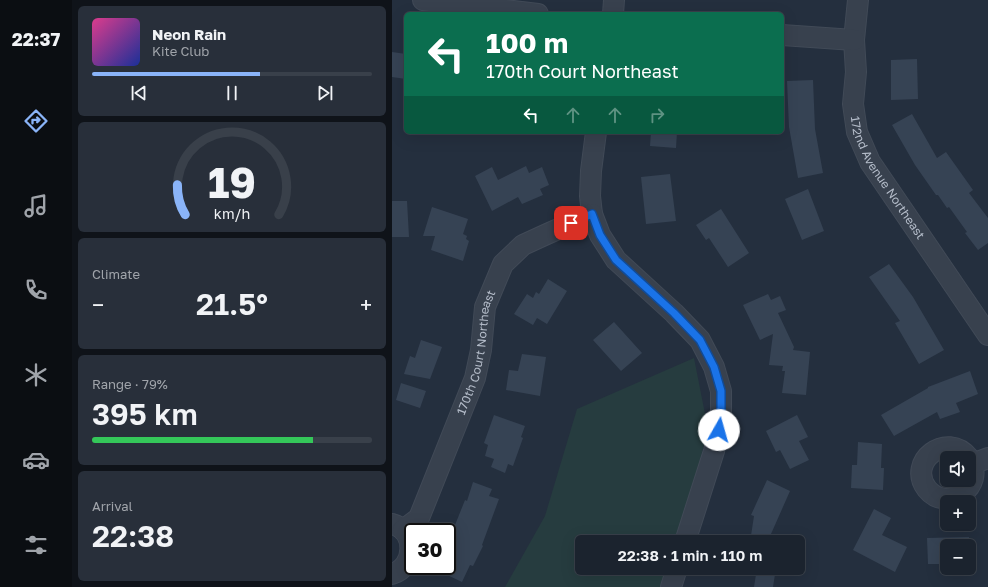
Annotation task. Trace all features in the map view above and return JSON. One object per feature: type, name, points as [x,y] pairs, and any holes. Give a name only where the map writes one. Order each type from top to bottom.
[{"type":"street","points":[[423,0],[522,12]]},
{"type":"street","points":[[613,12],[614,0]]},
{"type":"street","name":"172nd Avenue Northeast","points":[[858,0],[854,40],[856,72],[853,104],[857,132],[870,162],[988,335]]},
{"type":"street","points":[[784,35],[854,40]]},
{"type":"street","points":[[596,134],[591,171],[590,196],[592,214],[600,235],[616,260],[674,313],[700,340],[714,367],[721,391],[721,420],[715,445],[687,535]]},
{"type":"street","name":"170th Court Northeast","points":[[392,574],[403,568],[411,553],[411,545],[408,537],[397,527],[419,518],[475,378],[481,350],[486,308],[503,264],[523,246],[592,214]]},
{"type":"street","points":[[671,587],[675,575]]},
{"type":"green space","points":[[694,358],[708,429],[691,496],[677,535],[575,535],[575,575],[664,575],[660,587],[505,587],[545,516],[577,409]]},
{"type":"building","points":[[392,52],[404,54],[404,79],[392,77]]},
{"type":"building","points":[[917,59],[918,99],[891,100],[891,60]]},
{"type":"building","points":[[813,80],[815,129],[823,173],[798,178],[789,127],[787,81]]},
{"type":"building","points":[[912,114],[937,158],[946,152],[973,190],[969,193],[988,218],[988,243],[978,250],[965,233],[967,232],[949,207],[947,208],[938,195],[936,195],[915,165],[892,125]]},
{"type":"building","points":[[651,134],[677,134],[676,148],[650,146]]},
{"type":"building","points":[[526,166],[529,173],[542,167],[549,185],[540,189],[543,195],[522,204],[518,197],[492,211],[475,176],[492,167],[498,180]]},
{"type":"building","points":[[670,174],[676,221],[646,224],[641,177]]},
{"type":"building","points":[[808,189],[824,231],[802,240],[785,199]]},
{"type":"building","points":[[392,201],[407,201],[409,237],[392,237]]},
{"type":"building","points":[[432,207],[468,219],[463,234],[467,236],[466,239],[469,241],[463,261],[431,250],[435,236],[423,236]]},
{"type":"building","points":[[721,209],[749,253],[728,267],[709,238],[706,240],[696,225]]},
{"type":"building","points":[[889,264],[913,297],[944,350],[919,364],[895,323],[900,321],[869,277]]},
{"type":"building","points":[[548,279],[567,291],[547,324],[537,318],[533,325],[514,314],[527,294],[533,298],[536,292],[539,294]]},
{"type":"building","points":[[768,294],[771,300],[780,296],[786,310],[778,313],[794,347],[793,350],[810,352],[806,395],[782,393],[785,371],[782,371],[783,366],[769,365],[773,334],[760,340],[743,305]]},
{"type":"building","points":[[614,322],[642,353],[621,371],[593,340]]},
{"type":"building","points":[[421,340],[442,347],[430,379],[404,374],[410,356],[415,358]]},
{"type":"building","points":[[522,354],[546,357],[540,396],[506,390],[509,370],[518,371]]},
{"type":"building","points":[[970,371],[978,394],[956,403],[960,412],[940,419],[937,412],[894,436],[881,415],[928,387]]},
{"type":"building","points":[[401,383],[426,391],[420,408],[396,400]]},
{"type":"building","points":[[494,415],[525,426],[521,437],[523,438],[513,466],[508,464],[505,473],[491,467],[494,459],[485,456],[488,445],[484,443]]},
{"type":"building","points":[[797,415],[808,437],[799,441],[809,460],[790,469],[780,450],[776,452],[766,431]]},
{"type":"building","points":[[858,442],[882,444],[881,468],[884,468],[883,490],[851,488],[852,465],[857,465]]},
{"type":"building","points":[[767,480],[790,491],[771,534],[776,535],[751,535],[754,516],[751,515]]},
{"type":"building","points":[[473,482],[492,489],[489,496],[499,499],[482,545],[483,546],[473,566],[470,565],[462,582],[447,575],[456,575],[456,523],[465,500],[467,501]]},
{"type":"building","points":[[874,509],[891,518],[882,535],[907,547],[895,572],[853,550]]},
{"type":"building","points":[[969,537],[969,539],[940,539],[940,564],[928,564],[927,538]]},
{"type":"building","points":[[756,575],[775,575],[773,587],[754,587]]},
{"type":"route","points":[[571,223],[592,214],[600,235],[616,260],[674,313],[700,340],[714,367],[721,391],[721,420],[719,430]]}]
